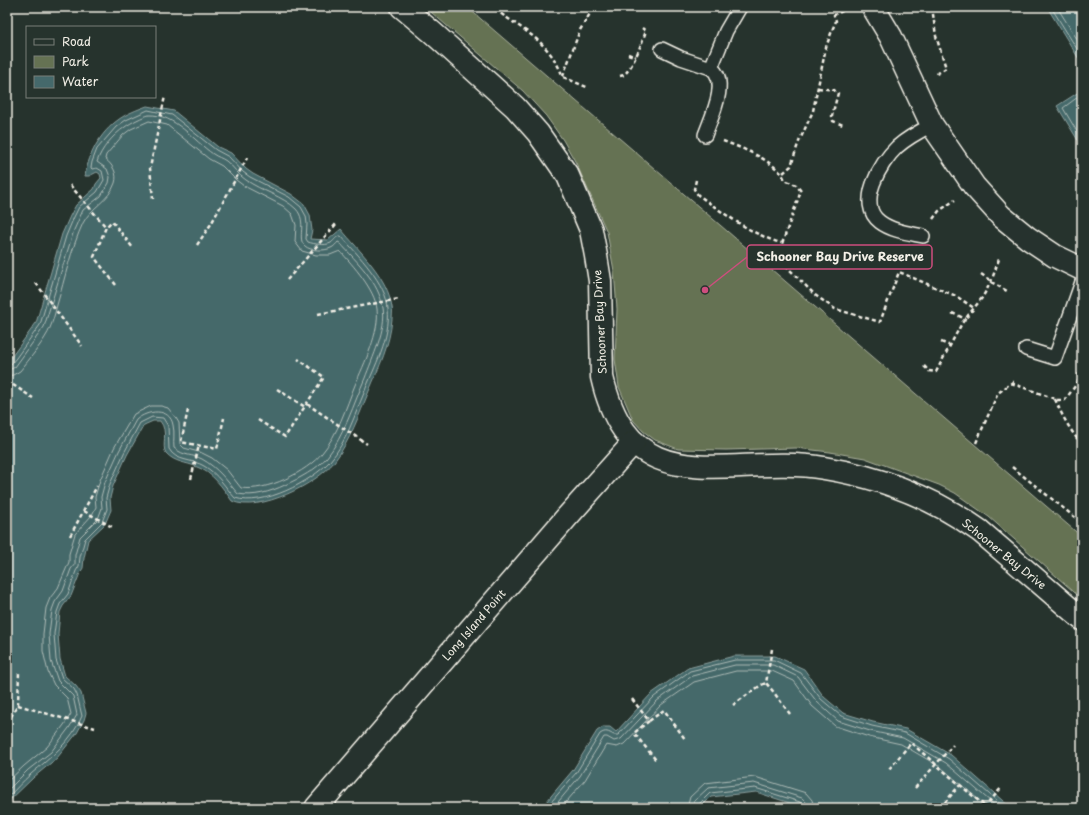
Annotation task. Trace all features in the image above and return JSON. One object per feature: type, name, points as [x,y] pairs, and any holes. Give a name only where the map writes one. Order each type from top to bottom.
[{"type":"street","name":"Schooner Bay Drive","points":[[402,7],[515,107],[538,133],[568,176],[591,230],[596,256],[600,281],[602,371],[605,390],[614,412],[623,428],[634,442],[656,458],[696,468],[781,464],[823,467],[858,474],[926,498],[964,520],[990,540],[1082,619]]},
{"type":"street","points":[[873,7],[891,37],[932,125],[974,186],[1001,216],[1028,238],[1055,256],[1082,269]]},
{"type":"street","points":[[891,7],[906,68]]},
{"type":"street","name":"Long Island Point","points":[[316,808],[567,517],[634,442]]},
{"type":"lane","points":[[711,68],[726,31],[740,7]]},
{"type":"lane","points":[[662,48],[681,58],[711,68],[718,75],[720,87],[705,135]]},
{"type":"lane","points":[[923,236],[893,228],[880,222],[872,212],[869,205],[869,197],[876,177],[895,148],[910,136],[932,125]]},
{"type":"lane","points":[[1026,349],[1055,358],[1082,282]]},
{"type":"path","points":[[499,7],[500,14],[544,45],[558,64],[563,77],[589,88]]},
{"type":"path","points":[[563,77],[580,30],[591,12],[590,7]]},
{"type":"path","points":[[782,174],[794,161],[798,144],[813,111],[826,47],[836,21],[834,15],[851,7]]},
{"type":"path","points":[[931,80],[935,74],[946,68],[936,36],[932,7]]},
{"type":"path","points":[[620,76],[624,75],[628,71],[642,42]]},
{"type":"path","points":[[628,54],[636,57]]},
{"type":"path","points":[[818,88],[834,90],[838,93],[832,116],[833,121],[843,125]]},
{"type":"path","points":[[153,199],[150,168],[165,96]]},
{"type":"path","points":[[705,135],[737,146],[767,161],[782,174],[785,180],[796,185],[801,191],[781,243],[779,252],[781,261],[810,290],[835,308],[880,322],[898,272],[956,296],[974,308]]},
{"type":"path","points":[[197,245],[211,224],[247,158]]},
{"type":"path","points":[[696,180],[694,189],[698,195],[755,232],[770,240],[781,243]]},
{"type":"path","points":[[70,186],[106,227]]},
{"type":"path","points":[[923,236],[926,235],[930,222],[937,214],[974,186]]},
{"type":"path","points":[[116,285],[94,257],[106,227],[112,221],[133,248]]},
{"type":"path","points":[[287,280],[337,223]]},
{"type":"path","points":[[924,366],[932,372],[936,372],[966,319],[991,282],[999,259]]},
{"type":"path","points":[[980,274],[1007,291]]},
{"type":"path","points":[[36,283],[82,346]]},
{"type":"path","points":[[318,314],[399,299]]},
{"type":"path","points":[[952,313],[966,319]]},
{"type":"path","points":[[941,342],[951,346]]},
{"type":"path","points":[[258,420],[285,437],[306,405],[324,377],[298,359]]},
{"type":"path","points":[[1011,383],[1054,398],[1065,400],[1078,382],[1079,371]]},
{"type":"path","points":[[7,381],[33,398]]},
{"type":"path","points":[[976,443],[998,392],[1014,381]]},
{"type":"path","points":[[278,389],[367,444]]},
{"type":"path","points":[[1054,398],[1062,417],[1082,445]]},
{"type":"path","points":[[188,410],[181,442],[217,449],[224,418]]},
{"type":"path","points":[[191,479],[199,445]]},
{"type":"path","points":[[1012,467],[1082,523]]},
{"type":"path","points":[[70,536],[97,486]]},
{"type":"path","points":[[84,511],[114,528]]},
{"type":"path","points":[[766,683],[772,649]]},
{"type":"path","points":[[7,723],[18,705],[19,670]]},
{"type":"path","points":[[734,705],[766,683]]},
{"type":"path","points":[[766,683],[790,714]]},
{"type":"path","points":[[632,699],[648,721]]},
{"type":"path","points":[[18,705],[95,728]]},
{"type":"path","points":[[656,760],[634,733],[648,721],[664,710],[685,739]]},
{"type":"path","points":[[889,769],[911,743],[985,808],[1002,787]]},
{"type":"path","points":[[915,788],[953,745]]},
{"type":"path","points":[[940,808],[960,785]]},
{"type":"green space","points":[[425,7],[467,7],[1082,537],[1082,599],[989,517],[955,493],[939,485],[865,458],[796,448],[726,450],[678,449],[655,440],[643,431],[633,420],[619,387],[615,359],[617,309],[614,271],[607,232],[576,163],[563,140],[546,116],[523,91]]},
{"type":"water","points":[[1047,7],[1082,7],[1082,64]]},
{"type":"water","points":[[1082,90],[1082,147],[1057,106]]},
{"type":"water","points":[[147,106],[174,111],[218,147],[231,153],[246,169],[291,194],[304,204],[310,215],[312,230],[310,239],[328,240],[341,229],[372,265],[385,285],[392,308],[391,329],[380,365],[354,428],[340,454],[326,470],[315,479],[287,494],[257,503],[243,504],[232,501],[221,486],[208,473],[193,465],[177,461],[166,453],[164,447],[165,434],[163,425],[160,421],[153,421],[144,425],[127,455],[113,486],[110,498],[111,510],[105,524],[88,540],[83,568],[71,596],[60,612],[58,634],[60,659],[65,676],[81,693],[86,713],[84,720],[77,733],[57,758],[34,777],[7,803],[7,363],[36,323],[62,234],[70,216],[76,205],[94,189],[101,178],[100,174],[97,172],[89,176],[85,176],[93,150],[103,134],[116,121],[129,113]]},
{"type":"water","points":[[734,656],[775,656],[804,669],[824,697],[843,713],[873,722],[906,729],[951,755],[1011,808],[805,808],[756,792],[711,797],[700,808],[541,808],[573,770],[597,731],[603,727],[610,727],[616,732],[651,694],[688,668]]},
{"type":"place","name":"Schooner Bay Drive Reserve","points":[[705,290]]}]
